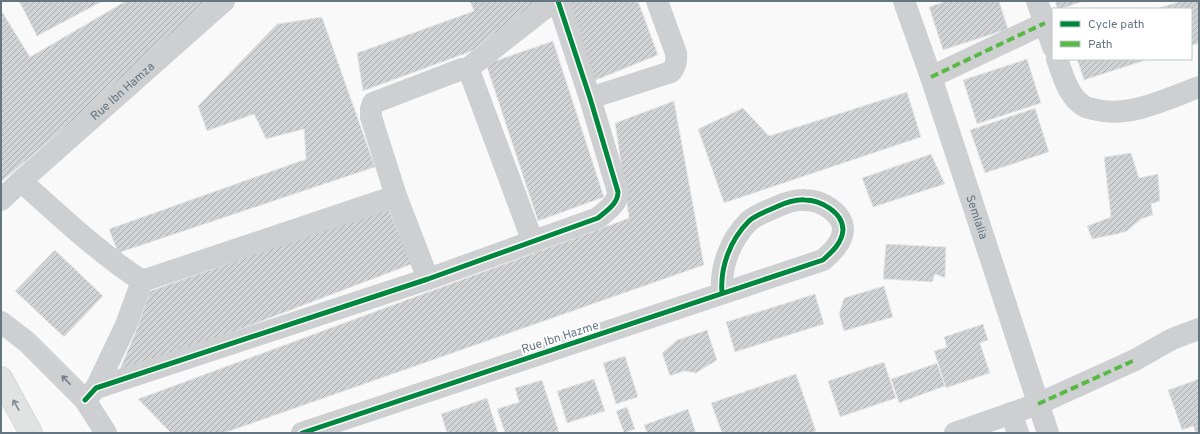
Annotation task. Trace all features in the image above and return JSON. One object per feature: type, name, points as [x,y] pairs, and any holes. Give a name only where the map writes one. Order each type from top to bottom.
[{"type":"main road","points":[[1,378],[31,433]]},
{"type":"street","name":"Rue Ibn Hamza","points":[[1,200],[224,1]]},
{"type":"street","points":[[466,70],[554,1]]},
{"type":"street","points":[[91,394],[428,279],[598,218],[615,203],[618,198],[618,192],[590,98],[558,1]]},
{"type":"street","points":[[590,98],[671,72],[674,68],[677,62],[676,53],[657,1]]},
{"type":"street","name":"Semlalia","points":[[904,1],[931,77],[1048,433]]},
{"type":"street","points":[[1036,1],[1052,44]]},
{"type":"street","points":[[931,77],[1045,23]]},
{"type":"street","points":[[1057,60],[1064,80],[1072,94],[1084,107],[1103,112],[1125,112],[1149,106],[1199,87]]},
{"type":"street","points":[[428,279],[396,196],[371,117],[371,109],[373,103],[462,69],[470,73],[533,242]]},
{"type":"street","points":[[21,181],[92,244],[142,282]]},
{"type":"street","points":[[142,282],[396,196]]},
{"type":"street","name":"Rue Ibn Hazme","points":[[302,433],[722,294],[823,260],[835,249],[839,242],[843,229],[839,219],[833,212],[819,202],[805,200],[786,202],[766,211],[750,221],[734,240],[724,266],[721,280],[722,294]]},
{"type":"street","points":[[91,394],[126,325],[142,282]]},
{"type":"street","points":[[1,322],[91,394],[104,432]]},
{"type":"street","points":[[955,433],[1015,423],[1038,404],[1135,360],[1172,339],[1199,329]]},
{"type":"building","points":[[19,1],[103,1],[37,36]]},
{"type":"building","points":[[126,1],[214,1],[1,182],[1,10],[30,57]]},
{"type":"building","points":[[470,1],[538,1],[472,51],[363,91],[357,53],[474,11]]},
{"type":"building","points":[[563,1],[638,1],[658,55],[591,82]]},
{"type":"building","points":[[946,1],[999,1],[1008,29],[943,50],[929,7]]},
{"type":"building","points":[[1055,1],[1084,1],[1063,8],[1057,8]]},
{"type":"building","points":[[1181,1],[1199,1],[1199,43],[1192,46],[1192,8],[1159,8]]},
{"type":"building","points":[[322,17],[375,167],[118,253],[109,229],[306,159],[304,129],[266,139],[254,114],[207,131],[198,106],[277,24]]},
{"type":"building","points":[[553,41],[604,197],[538,221],[486,64]]},
{"type":"building","points":[[1027,59],[1041,103],[977,124],[963,80]]},
{"type":"building","points":[[1077,60],[1146,60],[1084,80]]},
{"type":"building","points":[[907,92],[921,137],[724,203],[698,129],[743,108],[769,136]]},
{"type":"building","points":[[674,101],[704,265],[224,433],[171,433],[138,399],[629,218],[615,123]]},
{"type":"building","points":[[1035,108],[1049,152],[985,173],[970,130]]},
{"type":"building","points":[[1131,153],[1139,178],[1158,174],[1160,201],[1151,204],[1153,215],[1141,219],[1127,231],[1092,239],[1087,226],[1111,217],[1104,157]]},
{"type":"building","points":[[931,154],[945,184],[873,207],[862,178]]},
{"type":"building","points":[[388,207],[412,264],[117,376],[136,331],[150,291]]},
{"type":"building","points":[[886,244],[946,247],[945,278],[935,274],[932,282],[883,279]]},
{"type":"building","points":[[55,250],[103,296],[64,337],[15,291]]},
{"type":"building","points":[[884,286],[893,317],[844,331],[839,314],[844,298]]},
{"type":"building","points":[[815,294],[824,324],[735,352],[726,322]]},
{"type":"building","points":[[983,324],[988,340],[980,343],[990,373],[946,388],[934,351],[947,347],[944,337]]},
{"type":"building","points":[[707,330],[717,360],[696,373],[684,371],[670,376],[662,353],[677,340]]},
{"type":"building","points":[[625,356],[638,397],[616,404],[603,363]]},
{"type":"building","points":[[884,362],[896,398],[840,417],[828,381]]},
{"type":"building","points":[[937,363],[945,386],[899,403],[891,379]]},
{"type":"building","points":[[796,374],[816,431],[811,433],[722,433],[711,403]]},
{"type":"building","points":[[594,379],[605,411],[567,423],[557,391]]},
{"type":"building","points":[[1199,379],[1199,433],[1196,433],[1193,426],[1182,430],[1168,390]]},
{"type":"building","points":[[542,380],[559,432],[505,433],[497,409],[519,402],[515,388]]},
{"type":"building","points":[[487,398],[498,433],[447,433],[441,414]]},
{"type":"building","points":[[627,407],[635,429],[624,433],[616,411]]},
{"type":"building","points":[[688,409],[696,433],[647,433],[644,425]]},
{"type":"marked path","points":[[931,77],[1045,23]]},
{"type":"marked path","points":[[1038,404],[1135,360]]},
{"type":"cycle path","points":[[85,400],[96,388],[428,279],[598,218],[608,210],[614,204],[618,192],[590,98],[558,1]]},
{"type":"cycle path","points":[[302,433],[823,260],[841,239],[843,230],[839,218],[830,208],[824,205],[817,202],[801,200],[786,203],[755,217],[742,228],[728,254],[723,273],[722,293]]}]
